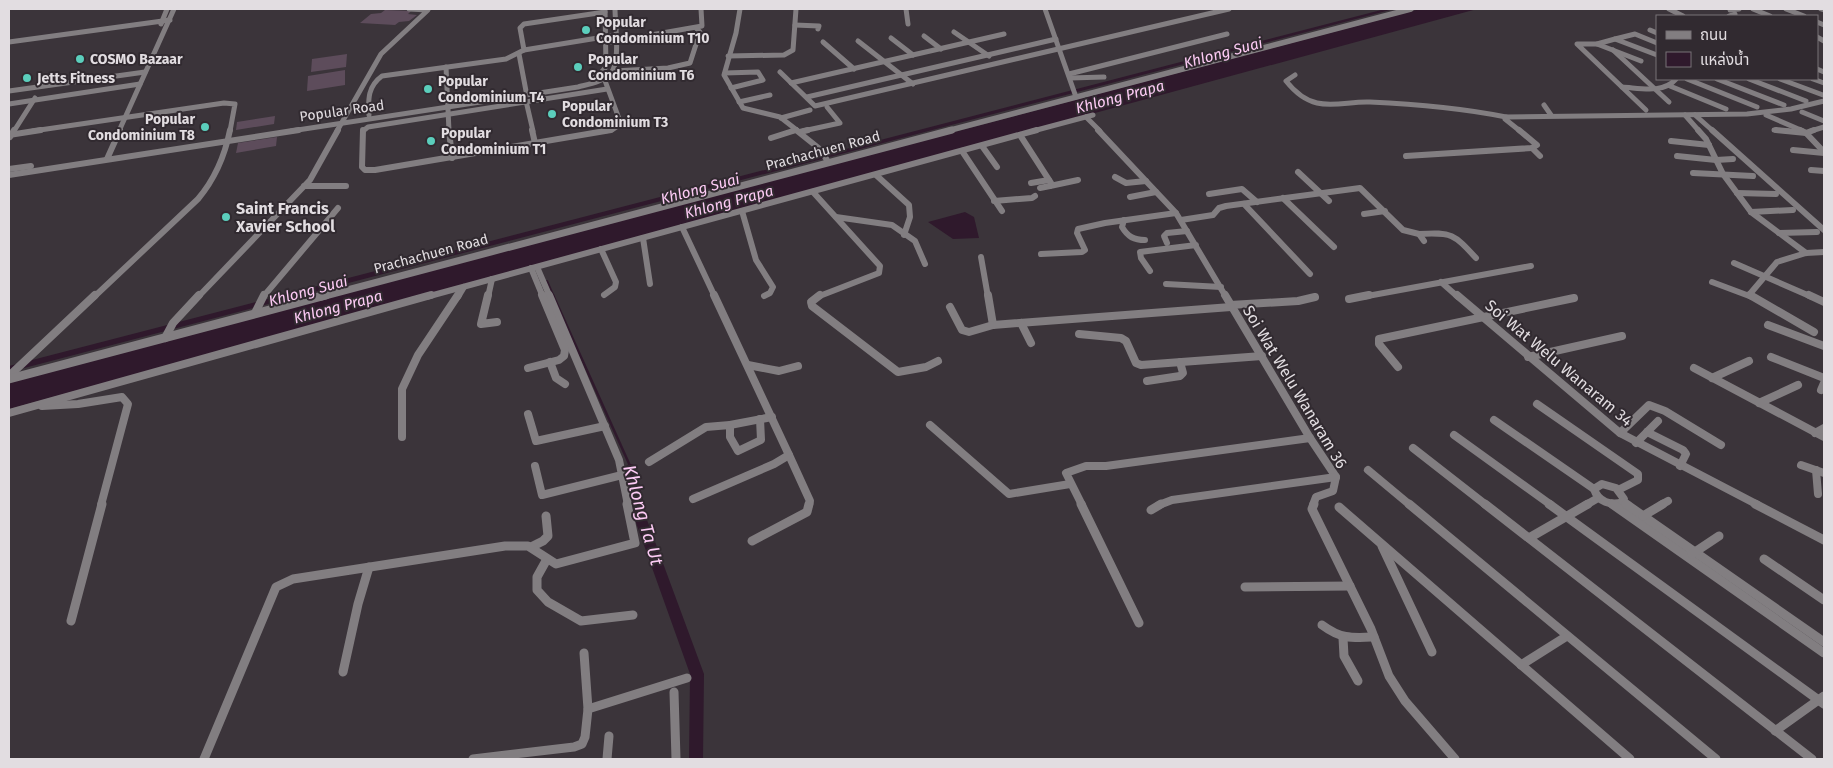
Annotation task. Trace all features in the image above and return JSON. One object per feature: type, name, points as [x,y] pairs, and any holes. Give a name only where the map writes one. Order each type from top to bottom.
[{"type":"street","points":[[157,44],[162,21],[167,9]]},
{"type":"street","points":[[108,156],[174,9]]},
{"type":"street","points":[[168,334],[172,322],[310,180],[381,54],[428,10],[409,9]]},
{"type":"street","points":[[615,9],[614,70],[668,68],[690,63],[700,32],[696,28]]},
{"type":"street","points":[[369,115],[367,96],[379,77],[389,74],[506,59],[524,50],[606,37],[615,38],[696,28],[702,26],[703,23],[701,9]]},
{"type":"street","points":[[740,9],[736,33],[728,56],[725,73],[739,102],[747,111],[781,118],[821,150],[828,162]]},
{"type":"street","points":[[728,56],[784,55],[790,53],[793,50],[796,9]]},
{"type":"street","points":[[906,9],[908,24]]},
{"type":"street","points":[[1045,9],[1073,87],[1080,96]]},
{"type":"street","points":[[780,72],[815,106],[1229,9]]},
{"type":"street","name":"Prachachuen Road","points":[[9,378],[168,334],[255,313],[1411,9]]},
{"type":"street","points":[[1669,9],[1681,15]]},
{"type":"street","points":[[1674,12],[1683,9]]},
{"type":"street","points":[[1730,10],[1739,9]]},
{"type":"street","points":[[1753,9],[1768,15]]},
{"type":"street","points":[[1786,9],[1801,15]]},
{"type":"street","points":[[524,50],[521,26],[530,22],[605,10]]},
{"type":"street","name":"Popular Road","points":[[9,169],[228,138],[369,115],[447,108],[526,91],[572,84],[599,75],[606,67],[605,10]]},
{"type":"street","points":[[9,41],[170,20]]},
{"type":"street","points":[[795,25],[819,26],[818,29]]},
{"type":"street","points":[[1650,30],[1656,33]]},
{"type":"street","points":[[954,32],[1001,63]]},
{"type":"street","points":[[791,82],[1004,34]]},
{"type":"street","points":[[1069,76],[1227,34]]},
{"type":"street","points":[[1646,110],[1577,44],[1597,44],[1635,34],[1656,43]]},
{"type":"street","points":[[924,36],[941,49]]},
{"type":"street","points":[[606,43],[615,38]]},
{"type":"street","points":[[891,38],[913,55]]},
{"type":"street","points":[[807,98],[1056,39]]},
{"type":"street","points":[[1615,39],[1656,55]]},
{"type":"street","points":[[858,41],[913,84]]},
{"type":"street","points":[[823,42],[854,68]]},
{"type":"street","points":[[1597,44],[1641,61]]},
{"type":"street","points":[[1613,50],[1669,102]]},
{"type":"street","points":[[519,54],[526,91]]},
{"type":"street","points":[[446,67],[447,108],[452,158]]},
{"type":"street","name":"Popular Road","points":[[343,120],[447,108],[578,87],[604,78],[614,70]]},
{"type":"street","points":[[725,73],[758,72],[763,80],[732,88]]},
{"type":"street","points":[[9,93],[144,74]]},
{"type":"street","points":[[9,93],[144,74]]},
{"type":"street","points":[[1294,75],[1286,81],[1290,86],[1306,99],[1320,104],[1365,102],[1478,111],[1506,116],[1756,113],[1791,108],[1824,98]]},
{"type":"street","points":[[1069,76],[1104,77]]},
{"type":"street","points":[[604,78],[621,124],[612,130],[375,170],[365,170],[362,167],[363,130],[368,127],[447,108],[526,101],[607,89]]},
{"type":"street","points":[[1670,86],[1675,80]]},
{"type":"street","points":[[1689,80],[1756,107]]},
{"type":"street","points":[[1720,80],[1784,105]]},
{"type":"street","points":[[1752,80],[1806,101]]},
{"type":"street","points":[[1782,80],[1824,98]]},
{"type":"street","points":[[9,104],[140,84]]},
{"type":"street","points":[[1622,87],[1654,88],[1670,86],[1726,109]]},
{"type":"street","points":[[10,136],[40,90]]},
{"type":"street","points":[[739,102],[770,95]]},
{"type":"street","points":[[526,101],[535,143]]},
{"type":"street","points":[[9,378],[22,362],[198,199],[211,183],[228,138],[235,104],[231,102],[10,136]]},
{"type":"street","points":[[1544,105],[1551,116]]},
{"type":"street","points":[[771,138],[840,123],[827,107]]},
{"type":"street","points":[[781,118],[810,110]]},
{"type":"street","points":[[1802,112],[1824,121]]},
{"type":"street","points":[[1695,114],[1824,230]]},
{"type":"street","points":[[1685,115],[1706,139],[1724,176],[1751,212],[1806,253]]},
{"type":"street","points":[[1766,115],[1806,132],[1821,146],[1824,153],[1793,150]]},
{"type":"street","name":"Soi Wat Welu Wanaram 36","points":[[1020,136],[1090,116],[1179,216],[1310,438],[1336,477],[1333,491],[1316,497],[1312,509],[1374,636],[1389,676],[1405,701],[1455,759]]},
{"type":"street","points":[[1406,156],[1475,148],[1532,148],[1537,145],[1505,119],[1506,116]]},
{"type":"street","points":[[1774,130],[1806,132],[1824,127]]},
{"type":"street","points":[[9,413],[534,267],[1020,136],[1049,183]]},
{"type":"street","points":[[1671,142],[1709,145]]},
{"type":"street","points":[[982,146],[997,168]]},
{"type":"street","points":[[1532,148],[1540,156]]},
{"type":"street","points":[[962,151],[1002,212]]},
{"type":"street","points":[[1443,153],[1449,161]]},
{"type":"street","name":"Popular Road","points":[[9,175],[108,156]]},
{"type":"street","points":[[1677,156],[1716,160],[1734,159]]},
{"type":"street","points":[[1812,170],[1824,171]]},
{"type":"street","points":[[1298,172],[1328,201]]},
{"type":"street","points":[[1693,173],[1753,176]]},
{"type":"street","points":[[876,175],[909,205],[910,217],[904,234]]},
{"type":"street","points":[[1115,178],[1120,183],[1125,184],[1146,180]]},
{"type":"street","points":[[1031,183],[1078,180]]},
{"type":"street","points":[[1040,188],[1049,183]]},
{"type":"street","points":[[304,186],[346,186]]},
{"type":"street","points":[[1041,254],[1082,252],[1085,250],[1077,234],[1078,229],[1124,220],[1213,215],[1219,208],[1360,188],[1403,230],[1419,234],[1443,232],[1452,234],[1476,258]]},
{"type":"street","points":[[1209,194],[1242,189],[1257,202]]},
{"type":"street","points":[[813,192],[880,266],[879,273],[816,297],[811,302],[812,306],[898,372],[926,368],[938,361]]},
{"type":"street","points":[[1130,197],[1156,192]]},
{"type":"street","points":[[1737,193],[1776,194]]},
{"type":"street","points":[[994,201],[1032,198],[1035,196]]},
{"type":"street","points":[[1283,198],[1334,247]]},
{"type":"street","points":[[1244,204],[1310,274]]},
{"type":"street","points":[[255,313],[260,306],[262,298],[338,208]]},
{"type":"street","points":[[1751,212],[1793,210]]},
{"type":"street","points":[[742,211],[752,251],[765,278],[772,287],[770,293],[764,296]]},
{"type":"street","points":[[1364,214],[1385,211]]},
{"type":"street","points":[[836,217],[892,225],[915,241],[926,264]]},
{"type":"street","points":[[1124,220],[1122,227],[1127,236],[1132,240],[1145,240]]},
{"type":"street","points":[[682,227],[810,501],[807,512],[752,541]]},
{"type":"street","points":[[1167,243],[1164,236],[1167,233],[1187,231]]},
{"type":"street","points":[[1779,233],[1817,232]]},
{"type":"street","points":[[1419,234],[1424,241]]},
{"type":"street","points":[[643,238],[650,271],[650,284]]},
{"type":"street","points":[[1150,271],[1141,258],[1140,252],[1196,245]]},
{"type":"street","points":[[601,249],[616,282],[615,287],[604,295]]},
{"type":"street","points":[[1749,295],[1777,262],[1806,253],[1824,252]]},
{"type":"street","points":[[981,257],[993,325]]},
{"type":"street","points":[[1734,263],[1766,275],[1824,302]]},
{"type":"street","points":[[1349,299],[1531,266]]},
{"type":"street","points":[[528,368],[564,356],[565,350],[534,267]]},
{"type":"street","points":[[531,547],[556,564],[635,543],[619,460],[534,267]]},
{"type":"street","points":[[492,279],[481,324],[497,322]]},
{"type":"street","name":"Soi Wat Welu Wanaram 34","points":[[1441,282],[1620,433],[1824,540]]},
{"type":"street","points":[[1712,282],[1749,295],[1814,332]]},
{"type":"street","points":[[1166,284],[1221,287]]},
{"type":"street","points":[[402,437],[402,389],[418,355],[464,287]]},
{"type":"street","points":[[950,307],[962,330],[969,332],[993,325],[1298,301],[1315,297]]},
{"type":"street","points":[[1398,368],[1379,344],[1379,339],[1574,298]]},
{"type":"street","points":[[1022,323],[1031,343]]},
{"type":"street","points":[[1768,325],[1824,346]]},
{"type":"street","points":[[1079,334],[1126,340],[1136,363],[1141,365],[1262,356]]},
{"type":"street","points":[[1528,356],[1622,336]]},
{"type":"street","points":[[1771,356],[1824,378]]},
{"type":"street","points":[[1712,378],[1749,361]]},
{"type":"street","points":[[550,362],[555,378],[565,384]]},
{"type":"street","points":[[1146,381],[1180,376],[1183,373],[1180,362]]},
{"type":"street","points":[[748,365],[780,372],[792,370],[798,366]]},
{"type":"street","points":[[1694,368],[1824,437]]},
{"type":"street","points":[[1760,403],[1798,385]]},
{"type":"street","points":[[37,405],[45,407],[122,397],[128,404],[71,621]]},
{"type":"street","points":[[1537,404],[1638,474],[1638,480],[1618,490]]},
{"type":"street","points":[[1620,433],[1649,405],[1665,411],[1721,445]]},
{"type":"street","points":[[528,414],[536,441],[605,426]]},
{"type":"street","points":[[648,462],[706,427],[730,425],[772,417]]},
{"type":"street","points":[[730,425],[730,437],[738,451],[761,440],[760,419]]},
{"type":"street","points":[[1494,420],[1594,488],[1598,498],[1612,504],[1824,642]]},
{"type":"street","points":[[1636,443],[1658,421]]},
{"type":"street","points":[[930,425],[1009,494],[1070,484]]},
{"type":"street","points":[[1815,433],[1824,428]]},
{"type":"street","points":[[1647,432],[1683,450],[1686,454],[1680,466]]},
{"type":"street","points":[[1454,435],[1822,700],[1775,731]]},
{"type":"street","points":[[1139,623],[1066,473],[1095,464],[1106,466],[1310,438]]},
{"type":"street","points":[[1413,448],[1812,759]]},
{"type":"street","points":[[693,498],[774,464],[789,455]]},
{"type":"street","points":[[1801,465],[1820,472],[1818,494]]},
{"type":"street","points":[[534,466],[542,495],[622,475]]},
{"type":"street","points":[[1368,470],[1716,759]]},
{"type":"street","points":[[1151,510],[1162,502],[1172,500],[1336,477]]},
{"type":"street","points":[[1594,488],[1602,484],[1618,490],[1623,496],[1623,502]]},
{"type":"street","points":[[1529,538],[1598,498]]},
{"type":"street","points":[[1612,504],[1623,502],[1643,516],[1692,555],[1824,653]]},
{"type":"street","points":[[1643,516],[1668,502]]},
{"type":"street","points":[[1339,507],[1630,759]]},
{"type":"street","points":[[204,759],[276,587],[292,579],[505,546],[531,547],[547,540],[550,535],[546,516]]},
{"type":"street","points":[[1692,555],[1720,536]]},
{"type":"street","points":[[1380,543],[1432,652]]},
{"type":"street","points":[[547,559],[537,577],[537,590],[548,602],[581,621],[633,615]]},
{"type":"street","points":[[1764,560],[1824,600]]},
{"type":"street","points":[[343,672],[358,604],[369,567]]},
{"type":"street","points":[[1245,587],[1350,586]]},
{"type":"street","points":[[1322,625],[1335,636],[1343,638],[1374,636]]},
{"type":"street","points":[[1521,665],[1568,636]]},
{"type":"street","points":[[1343,638],[1344,656],[1358,681]]},
{"type":"street","points":[[473,759],[574,747],[582,744],[588,709],[584,653]]},
{"type":"street","points":[[588,709],[688,678]]},
{"type":"street","points":[[674,692],[676,759]]},
{"type":"street","points":[[606,759],[609,736]]},
{"type":"shaded area","points":[[385,10],[411,11],[408,14],[417,15],[409,21],[399,22],[395,25],[360,23],[371,14],[381,13]]},
{"type":"shaded area","points":[[347,54],[346,67],[311,72],[312,59]]},
{"type":"shaded area","points":[[345,70],[345,85],[307,91],[308,76]]},
{"type":"shaded area","points":[[275,116],[274,124],[236,130],[237,122]]},
{"type":"shaded area","points":[[277,137],[276,146],[236,153],[238,143]]},
{"type":"water","name":"Khlong Prapa","points":[[1420,9],[1477,9],[9,409],[9,382]]},
{"type":"water","points":[[965,212],[974,217],[979,238],[953,239],[928,222]]},
{"type":"waterway","name":"Khlong Suai","points":[[9,369],[1391,9]]},
{"type":"waterway","name":"Khlong Ta Ut","points":[[547,281],[554,297]]},
{"type":"waterway","name":"Khlong Ta Ut","points":[[553,295],[631,468]]},
{"type":"waterway","name":"Khlong Ta Ut","points":[[631,468],[641,520],[697,674],[696,759]]},
{"type":"place","name":"Popular Condominium T10","points":[[586,30]]},
{"type":"place","name":"COSMO Bazaar","points":[[80,59]]},
{"type":"place","name":"Popular Condominium T6","points":[[578,67]]},
{"type":"place","name":"Jetts Fitness","points":[[27,78]]},
{"type":"place","name":"Popular Condominium T4","points":[[428,89]]},
{"type":"place","name":"Popular Condominium T3","points":[[552,114]]},
{"type":"place","name":"Popular Condominium T8","points":[[205,127]]},
{"type":"place","name":"Popular Condominium T1","points":[[431,141]]},
{"type":"place","name":"Saint Francis Xavier School","points":[[226,217]]}]
